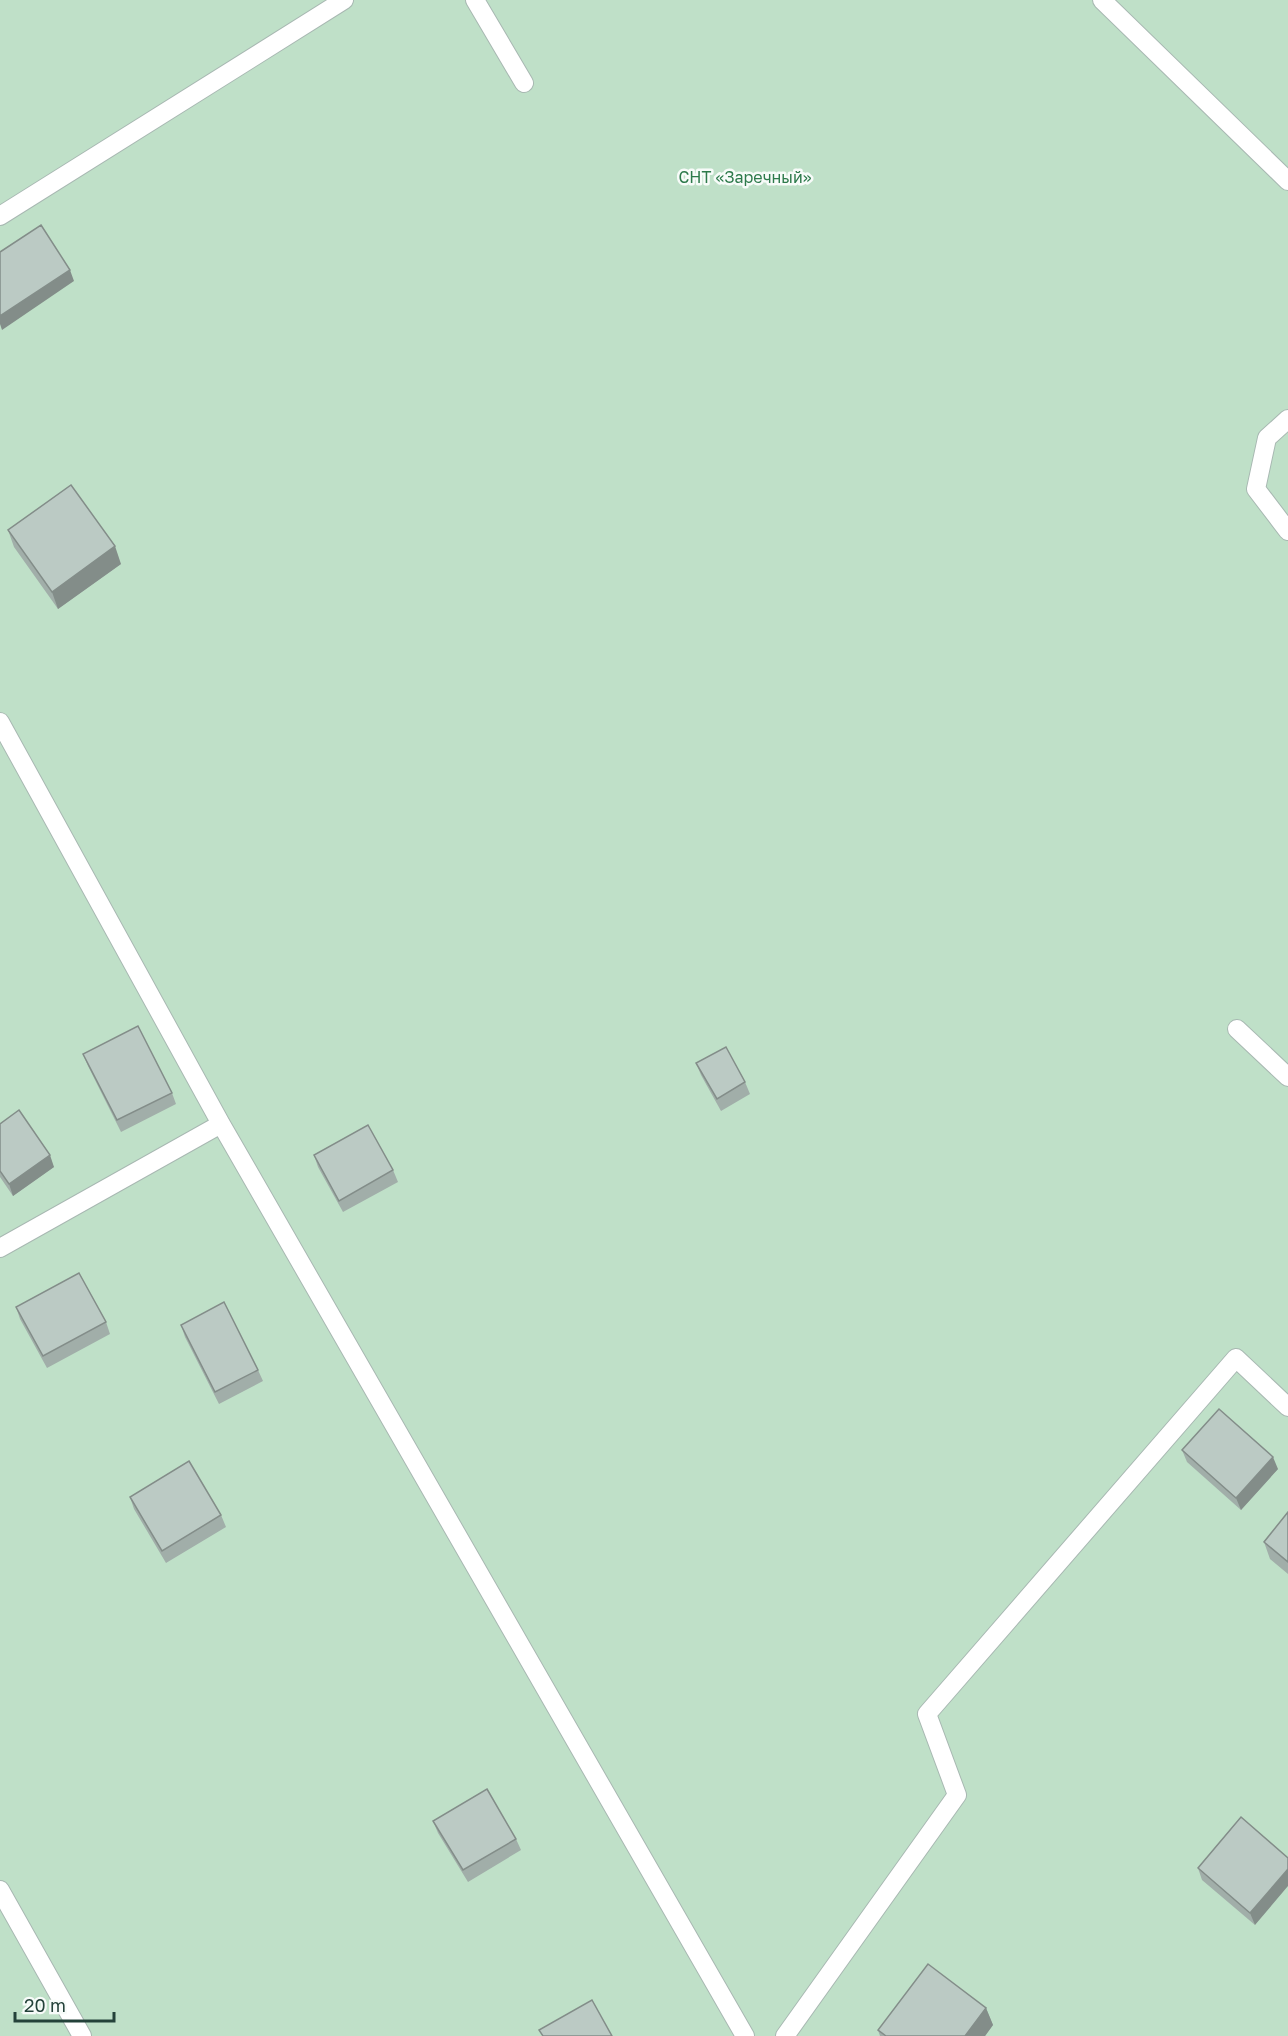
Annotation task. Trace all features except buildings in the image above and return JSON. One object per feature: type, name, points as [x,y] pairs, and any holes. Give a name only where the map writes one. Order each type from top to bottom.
[{"type":"lane","points":[[0,216],[344,0]]},
{"type":"lane","points":[[475,0],[524,83]]},
{"type":"lane","points":[[1102,0],[1288,181]]},
{"type":"lane","points":[[1288,419],[1267,438],[1256,489],[1288,531]]},
{"type":"lane","points":[[0,722],[221,1124],[745,2036]]},
{"type":"lane","points":[[1237,1029],[1288,1077]]},
{"type":"lane","points":[[0,1248],[221,1124]]},
{"type":"lane","points":[[785,2036],[957,1795],[927,1714],[1236,1358],[1288,1407]]},
{"type":"lane","points":[[0,1890],[82,2036]]},
{"type":"green space","name":"СНТ «Заречный»","points":[[0,0],[1288,0],[1288,2036],[0,2036]]}]
